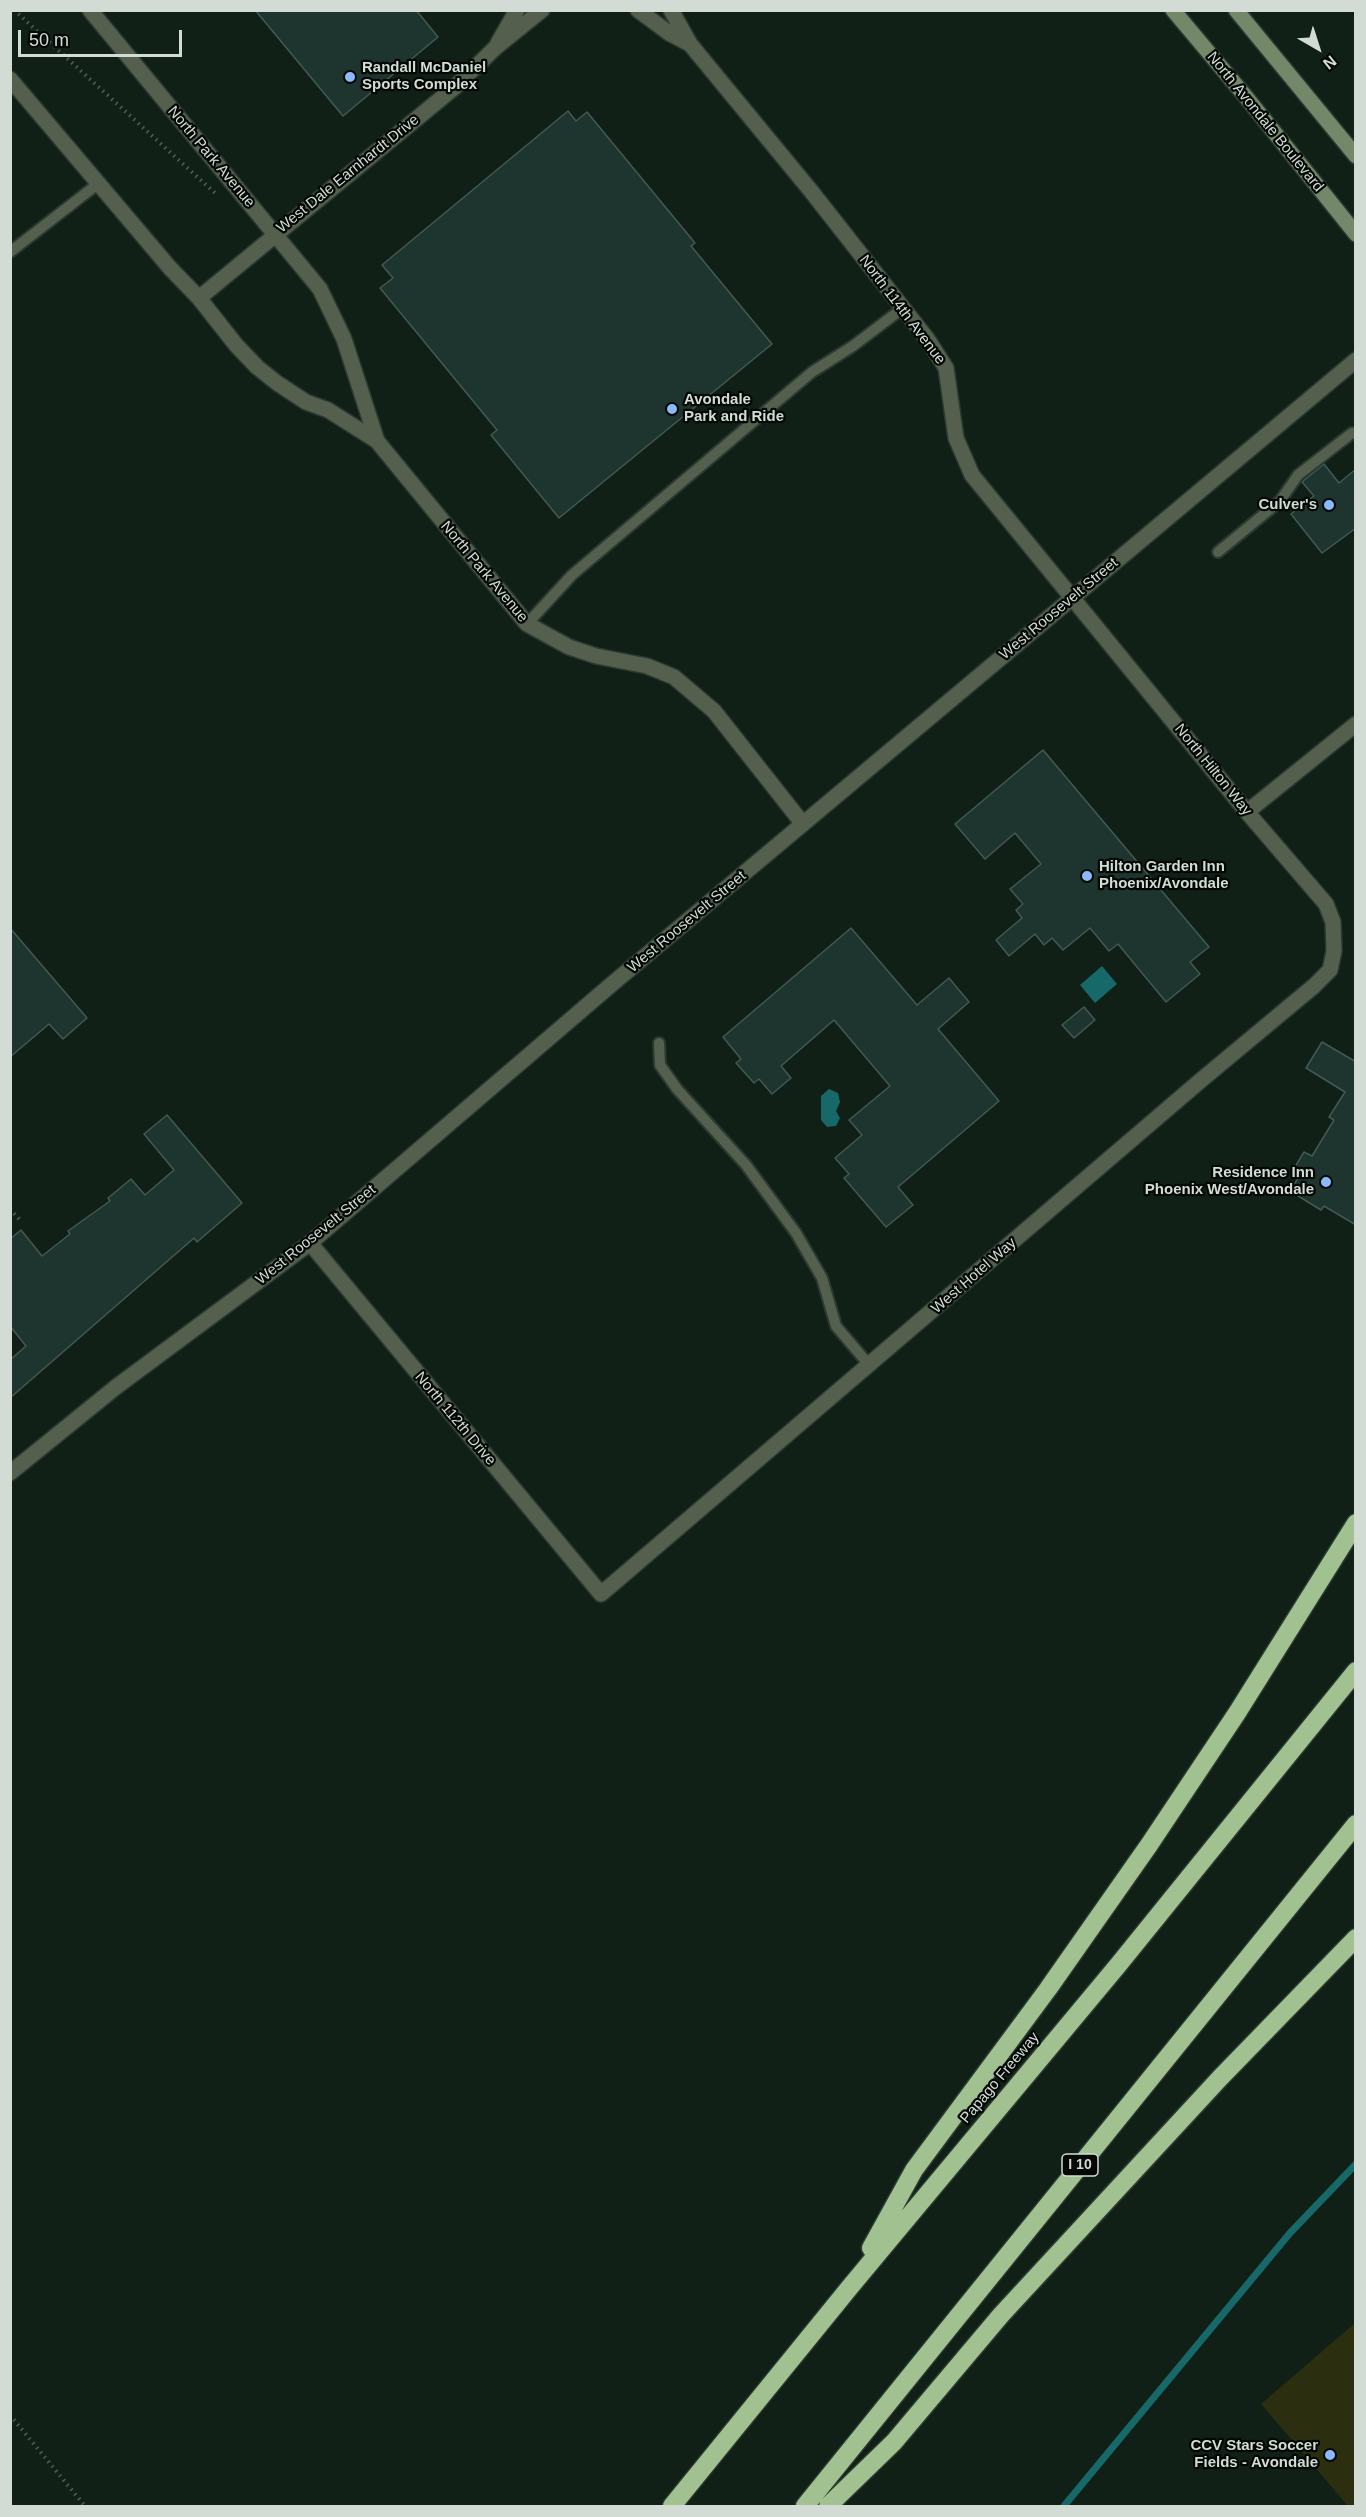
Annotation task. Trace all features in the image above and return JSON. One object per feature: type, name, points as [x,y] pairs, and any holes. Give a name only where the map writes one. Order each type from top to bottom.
[{"type":"highway","points":[[850,2287],[914,2170],[1048,1989],[1149,1845],[1237,1713],[1356,1523]]},
{"type":"highway","name":"Papago Freeway","points":[[672,2506],[850,2287],[1111,1973],[1356,1671]]},
{"type":"highway","name":"I 10","points":[[805,2506],[1356,1824]]},
{"type":"highway","points":[[828,2506],[894,2442],[1001,2315],[1220,2078],[1356,1938]]},
{"type":"main road","name":"North Avondale Boulevard","points":[[1173,10],[1356,234]]},
{"type":"main road","points":[[1236,10],[1356,156]]},
{"type":"street","name":"North Park Avenue","points":[[90,10],[320,289],[337,322],[377,441]]},
{"type":"street","name":"West Dale Earnhardt Drive","points":[[495,48],[517,10]]},
{"type":"street","name":"West Dale Earnhardt Drive","points":[[199,298],[455,87],[495,48],[542,10]]},
{"type":"street","points":[[638,10],[669,33],[690,44]]},
{"type":"street","points":[[671,10],[690,44]]},
{"type":"street","name":"North 114th Avenue","points":[[690,44],[811,191],[903,308],[946,368],[956,438],[972,475],[1072,597]]},
{"type":"street","name":"North Park Avenue","points":[[10,79],[257,368],[306,402],[328,410],[377,441],[527,624],[569,646],[597,656],[647,666],[680,682],[714,711],[803,824]]},
{"type":"street","name":"West Roosevelt Street","points":[[10,1473],[116,1388],[310,1244],[803,824],[1356,360]]},
{"type":"street","name":"North Hilton Way","points":[[1072,597],[1247,812],[1326,904],[1333,922],[1334,951]]},
{"type":"street","points":[[1247,812],[1356,724]]},
{"type":"street","name":"West Hotel Way","points":[[601,1594],[1314,986],[1330,970],[1334,951]]},
{"type":"street","name":"North 112th Drive","points":[[310,1244],[601,1594]]},
{"type":"lane","points":[[10,252],[99,183]]},
{"type":"lane","points":[[527,624],[572,575],[812,372],[853,346],[903,308]]},
{"type":"lane","points":[[1218,552],[1280,501],[1298,475],[1352,433],[1356,434]]},
{"type":"lane","points":[[659,1042],[660,1065],[677,1089],[746,1165],[784,1216],[822,1278],[836,1326],[870,1366]]},
{"type":"path","points":[[14,10],[221,199]]},
{"type":"path","points":[[10,1209],[19,1219]]},
{"type":"path","points":[[10,2415],[86,2506]]},
{"type":"green space","name":"CCV Stars Soccer Fields - Avondale","points":[[1355,2323],[1356,2506],[1348,2506],[1261,2404]]},
{"type":"water","points":[[1102,966],[1117,984],[1095,1003],[1080,985]]},
{"type":"water","points":[[829,1089],[838,1093],[840,1102],[836,1111],[840,1118],[836,1126],[827,1127],[821,1120],[821,1096]]},
{"type":"building","name":"Randall McDaniel Sports Complex","points":[[255,10],[416,10],[438,37],[343,116]]},
{"type":"building","points":[[568,111],[576,121],[587,112],[695,243],[691,246],[772,344],[559,518],[491,435],[497,430],[380,288],[393,278],[382,265]]},
{"type":"building","name":"Culver's","points":[[1324,464],[1339,483],[1356,469],[1356,528],[1322,553],[1291,514],[1314,496],[1302,482]]},
{"type":"building","name":"Hilton Garden Inn Phoenix/Avondale","points":[[1043,750],[1209,947],[1190,962],[1200,974],[1166,1002],[1118,944],[1109,951],[1090,928],[1063,950],[1052,938],[1044,945],[1035,934],[1009,956],[996,940],[1022,918],[1016,910],[1023,904],[1010,889],[1041,864],[1015,833],[985,859],[955,824]]},
{"type":"building","points":[[10,928],[87,1018],[63,1039],[49,1024],[10,1057]]},
{"type":"building","points":[[851,928],[917,1005],[949,978],[969,1002],[938,1029],[999,1101],[898,1187],[913,1205],[886,1227],[844,1178],[849,1174],[835,1158],[862,1135],[849,1120],[890,1086],[834,1020],[781,1066],[791,1078],[772,1094],[759,1079],[754,1083],[736,1063],[741,1059],[723,1037]]},
{"type":"building","points":[[1084,1007],[1095,1020],[1074,1038],[1062,1025]]},
{"type":"building","points":[[1322,1042],[1356,1062],[1356,1225],[1324,1206],[1321,1210],[1290,1191],[1302,1172],[1295,1167],[1304,1152],[1312,1156],[1334,1120],[1329,1117],[1345,1092],[1306,1068]]},
{"type":"building","points":[[167,1115],[242,1203],[197,1242],[194,1238],[10,1398],[10,1360],[26,1346],[10,1326],[10,1239],[21,1230],[42,1256],[70,1234],[68,1231],[110,1201],[108,1198],[131,1179],[145,1195],[174,1170],[144,1134]]},
{"type":"waterway","points":[[1064,2506],[1290,2233],[1356,2164]]},
{"type":"place","name":"Randall McDaniel Sports Complex","points":[[350,77]]},
{"type":"place","name":"Avondale Park and Ride","points":[[672,409]]},
{"type":"place","name":"Culver's","points":[[1329,505]]},
{"type":"place","name":"Hilton Garden Inn Phoenix/Avondale","points":[[1087,876]]},
{"type":"place","name":"Residence Inn Phoenix West/Avondale","points":[[1326,1182]]},
{"type":"place","name":"CCV Stars Soccer Fields - Avondale","points":[[1330,2455]]}]
